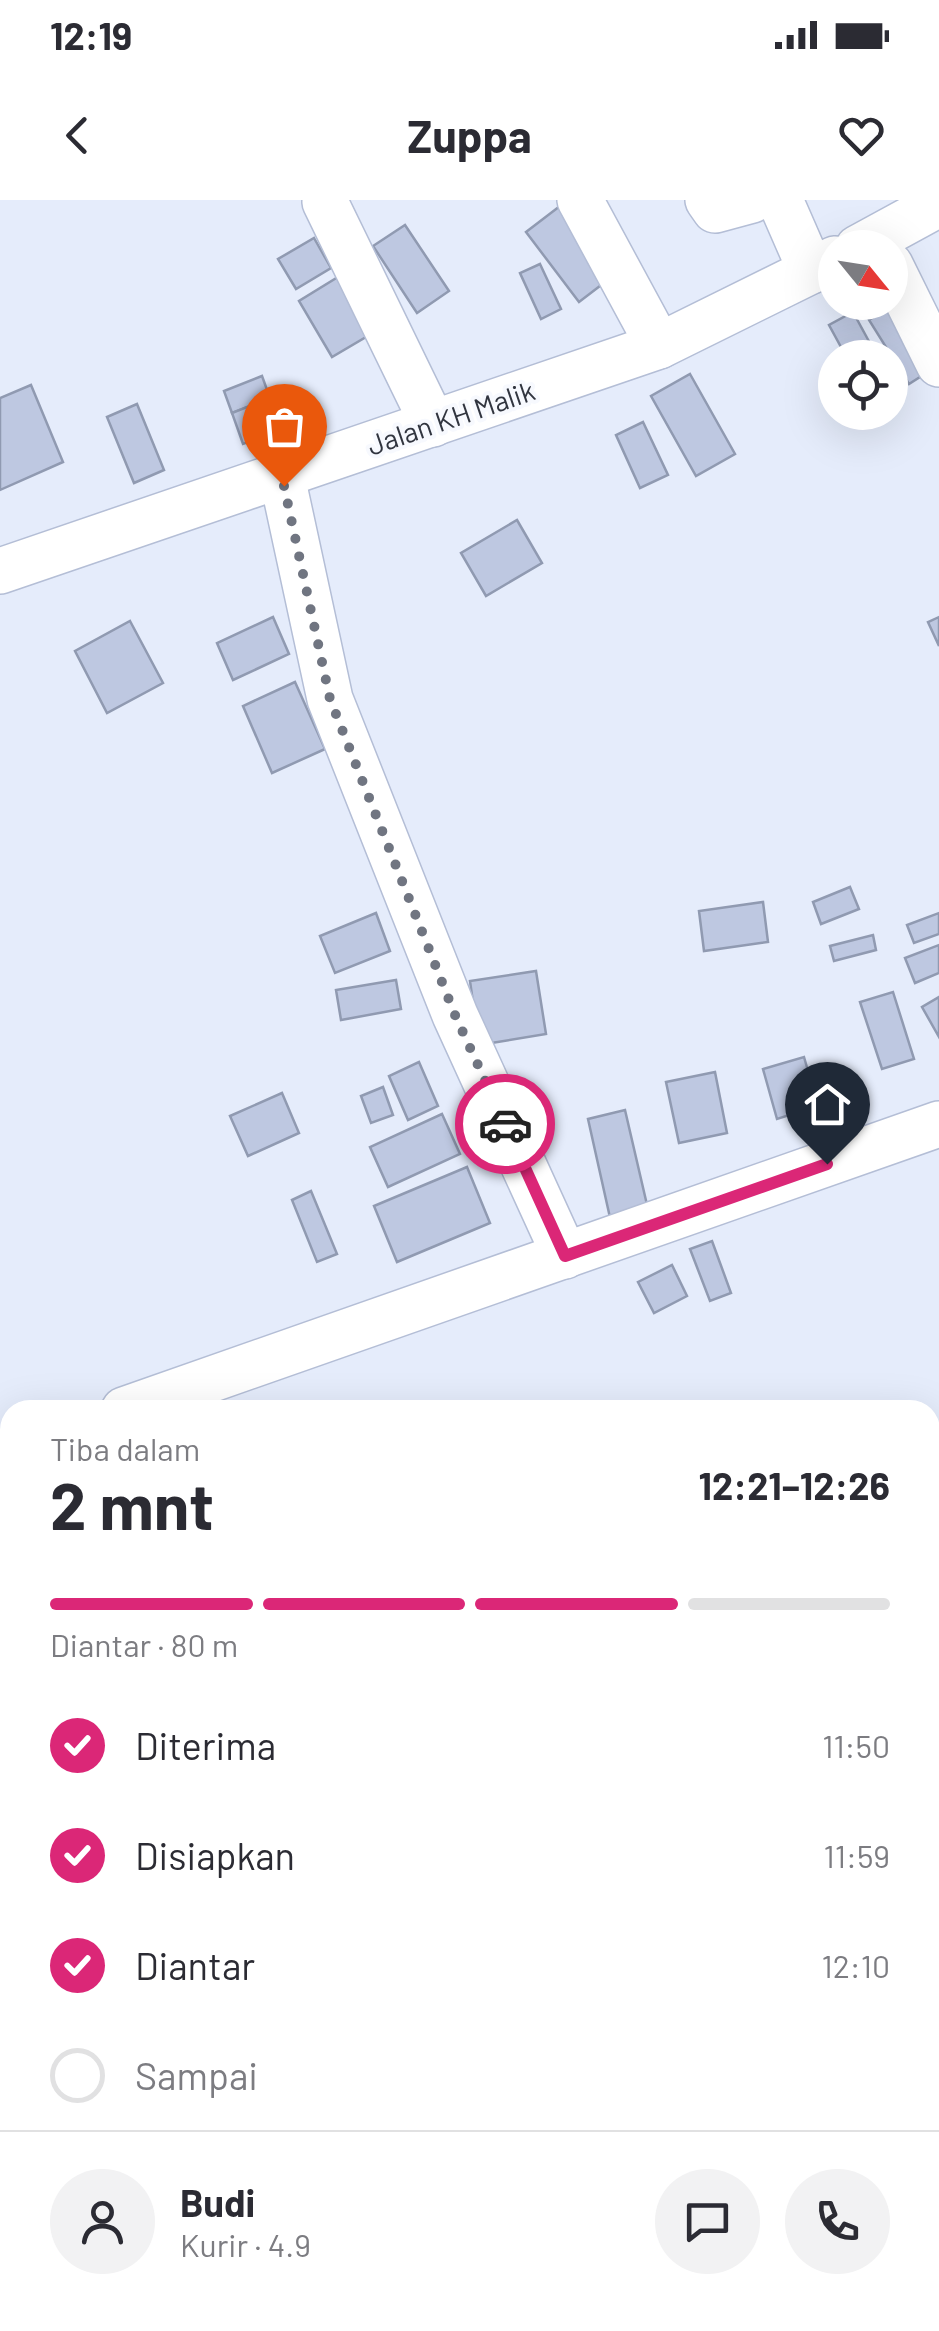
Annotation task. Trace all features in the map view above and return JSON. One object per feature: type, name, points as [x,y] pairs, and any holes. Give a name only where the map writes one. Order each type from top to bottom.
[{"type":"street","points":[[580,200],[659,346]]},
{"type":"street","points":[[708,200],[716,210],[725,210],[752,200]]},
{"type":"street","points":[[780,200],[818,257]]},
{"type":"street","points":[[325,202],[434,424]]},
{"type":"street","points":[[903,230],[939,204]]},
{"type":"street","name":"Jalan KH Malik","points":[[0,571],[659,346],[818,267]]},
{"type":"street","points":[[908,308],[939,364]]},
{"type":"street","points":[[284,486],[330,699],[455,1015],[565,1256]]},
{"type":"street","points":[[153,1400],[939,1124]]},
{"type":"building","points":[[560,206],[613,276],[579,302],[526,232]]},
{"type":"building","points":[[405,225],[449,291],[417,313],[373,246]]},
{"type":"building","points":[[314,238],[331,268],[296,289],[278,259]]},
{"type":"building","points":[[540,264],[561,309],[541,319],[520,273]]},
{"type":"building","points":[[338,277],[371,334],[332,357],[299,301]]},
{"type":"building","points":[[838,320],[857,320],[868,340],[837,340],[829,325]]},
{"type":"building","points":[[869,320],[908,320],[937,366],[909,384],[908,340],[882,340]]},
{"type":"building","points":[[690,374],[735,454],[696,476],[651,396]]},
{"type":"building","points":[[262,376],[270,398],[232,413],[224,391]]},
{"type":"building","points":[[31,385],[63,462],[0,490],[0,398]]},
{"type":"building","points":[[270,398],[281,430],[243,444],[232,413]]},
{"type":"building","points":[[137,404],[164,470],[134,483],[107,417]]},
{"type":"building","points":[[643,422],[668,475],[640,488],[616,435]]},
{"type":"building","points":[[517,520],[542,563],[486,596],[461,553]]},
{"type":"building","points":[[273,617],[289,654],[233,680],[217,643]]},
{"type":"building","points":[[939,617],[939,646],[928,622]]},
{"type":"building","points":[[130,621],[163,683],[107,713],[75,651]]},
{"type":"building","points":[[295,682],[325,749],[272,773],[243,706]]},
{"type":"building","points":[[850,887],[859,909],[821,924],[813,902]]},
{"type":"building","points":[[763,902],[768,942],[704,951],[699,911]]},
{"type":"building","points":[[376,913],[390,951],[335,973],[320,936]]},
{"type":"building","points":[[939,913],[939,934],[914,943],[907,925]]},
{"type":"building","points":[[873,935],[876,950],[834,961],[830,946]]},
{"type":"building","points":[[939,945],[939,973],[915,983],[905,958]]},
{"type":"building","points":[[536,971],[546,1034],[479,1045],[470,981]]},
{"type":"building","points":[[396,980],[401,1009],[341,1020],[336,990]]},
{"type":"building","points":[[893,992],[914,1059],[882,1069],[860,1002]]},
{"type":"building","points":[[939,997],[939,1037],[922,1007]]},
{"type":"building","points":[[804,1057],[818,1106],[777,1119],[763,1069]]},
{"type":"building","points":[[419,1062],[438,1106],[408,1120],[389,1076]]},
{"type":"building","points":[[715,1072],[727,1133],[679,1143],[666,1082]]},
{"type":"building","points":[[383,1087],[393,1115],[371,1123],[361,1096]]},
{"type":"building","points":[[282,1093],[299,1133],[248,1156],[230,1116]]},
{"type":"building","points":[[625,1110],[651,1222],[613,1231],[588,1119]]},
{"type":"building","points":[[442,1114],[460,1154],[388,1187],[370,1147]]},
{"type":"building","points":[[467,1167],[490,1223],[397,1262],[374,1206]]},
{"type":"building","points":[[311,1191],[337,1254],[317,1262],[292,1200]]},
{"type":"building","points":[[712,1241],[731,1293],[710,1301],[690,1249]]},
{"type":"building","points":[[672,1265],[687,1296],[654,1313],[638,1282]]},
{"type":"way so far","points":[[284,486],[330,699],[455,1015],[505,1124]]},
{"type":"route","points":[[505,1124],[565,1256],[827,1164]]}]
